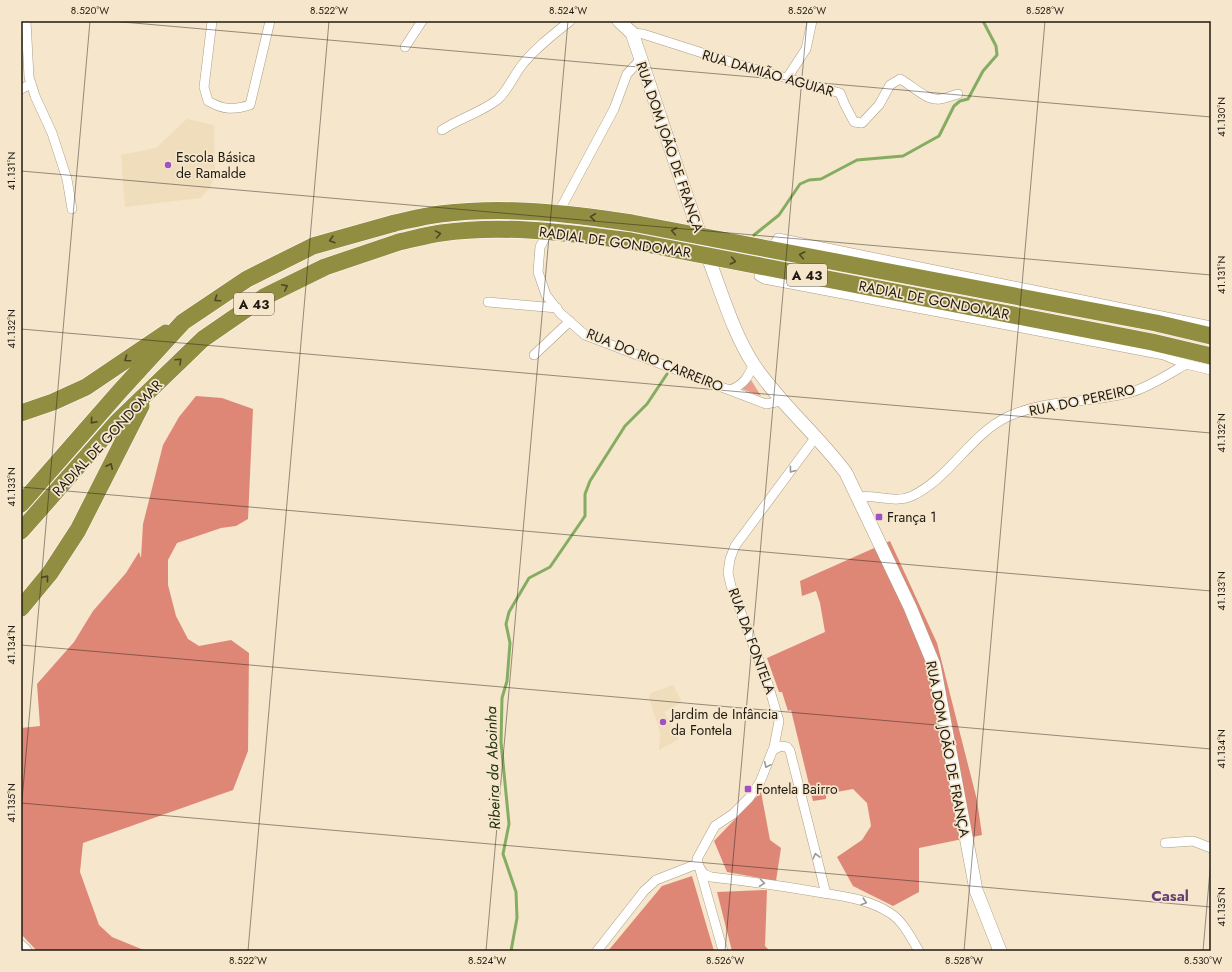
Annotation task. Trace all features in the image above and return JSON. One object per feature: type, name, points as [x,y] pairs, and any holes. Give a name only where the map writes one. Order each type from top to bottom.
[{"type":"highway","name":"RADIAL DE GONDOMAR","points":[[21,504],[119,392],[183,322],[247,279],[313,246],[394,224],[439,214],[518,210],[562,212],[632,223],[1156,323],[1211,336]]},
{"type":"highway","name":"RADIAL DE GONDOMAR","points":[[21,531],[117,422],[203,339],[264,297],[324,267],[399,242],[441,233],[519,229],[560,232],[623,240],[1152,342],[1211,356]]},
{"type":"highway","points":[[21,413],[52,402],[86,387],[183,322]]},
{"type":"highway","points":[[21,608],[50,574],[78,530],[94,501],[127,431],[151,388]]},
{"type":"main road","name":"RUA DOM JOÃO DE FRANÇA","points":[[619,21],[632,33],[694,218],[734,326],[754,364],[781,401],[836,459],[846,473],[910,608],[934,665],[976,890],[1000,951]]},
{"type":"main road","points":[[21,947],[25,951]]},
{"type":"street","points":[[26,21],[31,84],[34,96],[52,133],[67,179],[72,209]]},
{"type":"street","points":[[212,21],[204,87],[208,101],[220,108],[237,109],[250,106],[270,21]]},
{"type":"street","points":[[404,47],[422,21]]},
{"type":"street","points":[[442,130],[453,123],[476,114],[498,99],[522,64],[552,35],[570,21]]},
{"type":"street","points":[[787,78],[806,49],[812,21]]},
{"type":"street","name":"RUA DAMIÃO AGUIAR","points":[[632,33],[643,34],[701,54],[840,93],[854,122],[862,123],[879,105],[890,85],[900,79],[911,84],[925,95],[938,100],[958,94]]},
{"type":"street","name":"RUA DO RIO CARREIRO","points":[[641,59],[627,74],[614,109],[602,134],[540,247],[538,272],[546,295],[556,308],[585,334],[766,404],[781,401]]},
{"type":"street","points":[[21,89],[31,84]]},
{"type":"street","points":[[1211,326],[778,238],[758,276],[764,279],[1164,355],[1186,364],[1211,370]]},
{"type":"street","points":[[488,302],[556,308]]},
{"type":"street","points":[[534,355],[570,321]]},
{"type":"street","points":[[1186,364],[1196,322]]},
{"type":"street","name":"RUA DO RIO CARREIRO","points":[[730,390],[740,386],[748,377],[754,364]]},
{"type":"street","name":"RUA DO PEREIRO","points":[[858,497],[865,496],[898,500],[912,496],[935,480],[985,432],[1007,417],[1060,402],[1132,392],[1157,382],[1186,364]]},
{"type":"street","name":"RUA DA FONTELA","points":[[697,864],[697,859],[715,826],[733,814],[749,798],[760,782],[773,750],[779,721],[776,707],[731,586],[728,573],[730,559],[735,546],[748,526],[815,438]]},
{"type":"street","points":[[773,750],[781,746],[787,747],[790,752],[826,894]]},
{"type":"street","points":[[1165,843],[1193,841],[1211,848]]},
{"type":"street","points":[[697,864],[704,874],[712,877],[852,898],[890,913],[901,923],[919,951]]},
{"type":"street","points":[[697,864],[723,951]]},
{"type":"street","points":[[597,951],[644,891],[656,880],[697,864]]},
{"type":"street","points":[[707,895],[712,884],[724,878]]},
{"type":"shaded area","name":"Escola Básica de Ramalde","points":[[187,119],[214,125],[215,175],[210,188],[200,198],[125,207],[121,155],[156,148]]},
{"type":"shaded area","points":[[751,380],[761,396],[742,389]]},
{"type":"shaded area","points":[[196,396],[222,398],[253,409],[248,519],[236,526],[221,528],[177,543],[168,560],[168,585],[176,616],[188,639],[199,646],[231,640],[249,653],[248,751],[233,790],[83,843],[80,872],[99,925],[112,937],[146,951],[37,951],[21,934],[21,728],[40,726],[37,684],[74,642],[93,611],[126,573],[139,552],[141,558],[143,524],[163,445],[179,417]]},
{"type":"shaded area","points":[[890,541],[937,643],[977,800],[982,835],[919,848],[919,892],[893,906],[853,886],[837,857],[862,840],[871,826],[867,803],[853,789],[826,794],[826,799],[813,801],[791,710],[788,711],[782,692],[779,692],[767,658],[825,632],[820,603],[816,591],[802,596],[800,581]]},
{"type":"shaded area","name":"Jardim de Infância da Fontela","points":[[673,685],[682,702],[664,712],[679,739],[659,750],[660,732],[649,697],[651,693]]},
{"type":"shaded area","points":[[761,792],[770,840],[781,848],[776,881],[727,872],[714,841]]},
{"type":"shaded area","points":[[692,876],[714,951],[608,951],[662,886]]},
{"type":"shaded area","points":[[767,890],[765,946],[770,951],[732,951],[717,892]]},
{"type":"waterway","name":"Ribeira da Aboinha","points":[[754,235],[779,215],[800,184],[809,180],[821,179],[857,160],[903,156],[939,136],[954,106],[960,101],[968,99],[983,71],[997,55],[996,46],[983,21]]},
{"type":"waterway","name":"Ribeira da Aboinha","points":[[511,951],[517,918],[516,892],[503,854],[509,824],[501,742],[502,698],[507,681],[510,643],[506,624],[509,612],[529,578],[550,567],[585,516],[585,494],[590,481],[625,426],[647,404],[667,374]]},
{"type":"place","name":"Escola Básica de Ramalde","points":[[168,165]]},
{"type":"place","name":"França 1","points":[[879,517]]},
{"type":"place","name":"Jardim de Infância da Fontela","points":[[663,722]]},
{"type":"place","name":"Fontela Bairro","points":[[748,789]]},
{"type":"district","name":"Casal","points":[[1170,896]]}]
